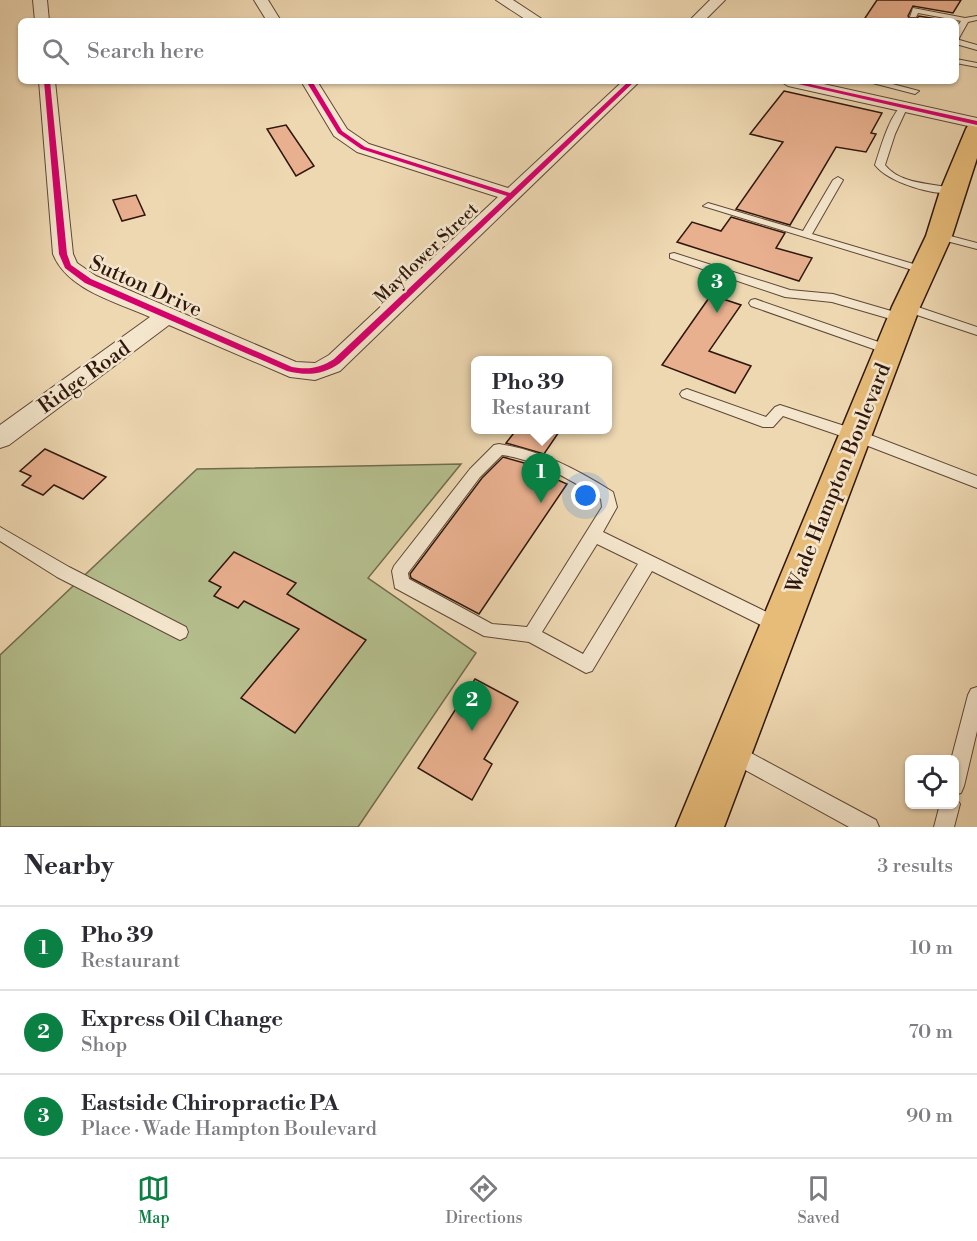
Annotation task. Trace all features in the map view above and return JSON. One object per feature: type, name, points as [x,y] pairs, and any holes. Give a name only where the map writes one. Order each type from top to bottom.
[{"type":"main road","name":"Wade Hampton Boulevard","points":[[700,827],[899,325],[939,236],[952,191],[975,137]]},
{"type":"street","points":[[40,0],[42,18]]},
{"type":"street","points":[[261,0],[272,18]]},
{"type":"street","points":[[503,0],[533,18]]},
{"type":"street","points":[[699,18],[718,0]]},
{"type":"street","name":"Sutton Drive","points":[[47,84],[63,254],[68,266],[88,281],[290,369],[307,373],[319,372]]},
{"type":"street","points":[[311,84],[340,132],[363,148],[511,195]]},
{"type":"street","name":"Mayflower Street","points":[[319,372],[337,361],[629,84]]},
{"type":"street","points":[[811,84],[903,108],[975,137]]},
{"type":"street","name":"Ridge Road","points":[[0,438],[168,315]]},
{"type":"lane","points":[[913,15],[916,10],[944,18]]},
{"type":"lane","points":[[959,20],[977,18]]},
{"type":"lane","points":[[959,31],[965,20]]},
{"type":"lane","points":[[959,44],[977,48]]},
{"type":"lane","points":[[959,62],[977,65]]},
{"type":"lane","points":[[883,84],[915,91]]},
{"type":"lane","points":[[903,108],[883,152],[880,165],[883,171],[900,179],[952,191]]},
{"type":"lane","points":[[806,235],[838,180]]},
{"type":"lane","points":[[708,206],[923,270]]},
{"type":"lane","points":[[939,236],[977,246]]},
{"type":"lane","points":[[674,256],[789,294],[833,298],[899,325]]},
{"type":"lane","points":[[755,303],[899,325],[977,331]]},
{"type":"lane","points":[[687,394],[768,423],[780,410],[855,435],[977,482]]},
{"type":"lane","points":[[531,635],[610,507],[608,496],[593,486],[520,452],[499,449],[475,473],[400,572],[401,583],[490,631],[531,635],[586,665],[649,561]]},
{"type":"lane","points":[[0,533],[63,572],[180,632]]},
{"type":"lane","points":[[594,535],[778,626]]},
{"type":"lane","points":[[959,766],[977,695]]},
{"type":"lane","points":[[730,750],[869,827]]},
{"type":"lane","points":[[944,827],[949,809]]},
{"type":"green space","points":[[461,464],[368,578],[476,653],[358,827],[0,827],[0,655],[197,469]]},
{"type":"building","points":[[877,0],[961,0],[953,13],[913,6],[908,16],[909,18],[865,18]]},
{"type":"building","points":[[784,91],[882,113],[871,133],[876,134],[866,152],[836,147],[790,225],[736,209],[783,142],[750,134]]},
{"type":"building","points":[[286,125],[314,166],[296,176],[267,129]]},
{"type":"building","points":[[136,195],[145,215],[122,221],[113,200]]},
{"type":"building","points":[[731,217],[785,233],[776,248],[812,258],[799,281],[677,242],[692,222],[721,231]]},
{"type":"building","points":[[711,295],[741,305],[709,351],[751,366],[735,393],[662,365]]},
{"type":"building","points":[[513,434],[558,434],[544,454],[506,443]]},
{"type":"building","points":[[45,449],[106,477],[83,499],[54,485],[43,495],[22,485],[31,476],[20,471]]},
{"type":"building","points":[[503,457],[535,466],[533,469],[567,484],[479,614],[411,578],[410,574],[482,478]]},
{"type":"building","points":[[234,552],[296,583],[287,594],[366,640],[295,733],[241,698],[299,629],[244,601],[238,608],[214,596],[221,587],[209,581]]},
{"type":"building","points":[[475,679],[518,702],[484,759],[492,764],[472,800],[418,768]]},
{"type":"cycle path","points":[[47,84],[63,254],[68,266],[88,281],[290,369],[303,372],[320,370],[337,361],[629,84]]},
{"type":"cycle path","points":[[311,84],[340,132],[363,148],[511,195]]},
{"type":"cycle path","points":[[802,84],[977,123]]},
{"type":"place","name":"Eastside Chiropractic PA","points":[[717,313]]},
{"type":"place","name":"Pho 39","points":[[541,503]]},
{"type":"place","name":"Express Oil Change","points":[[472,731]]}]
